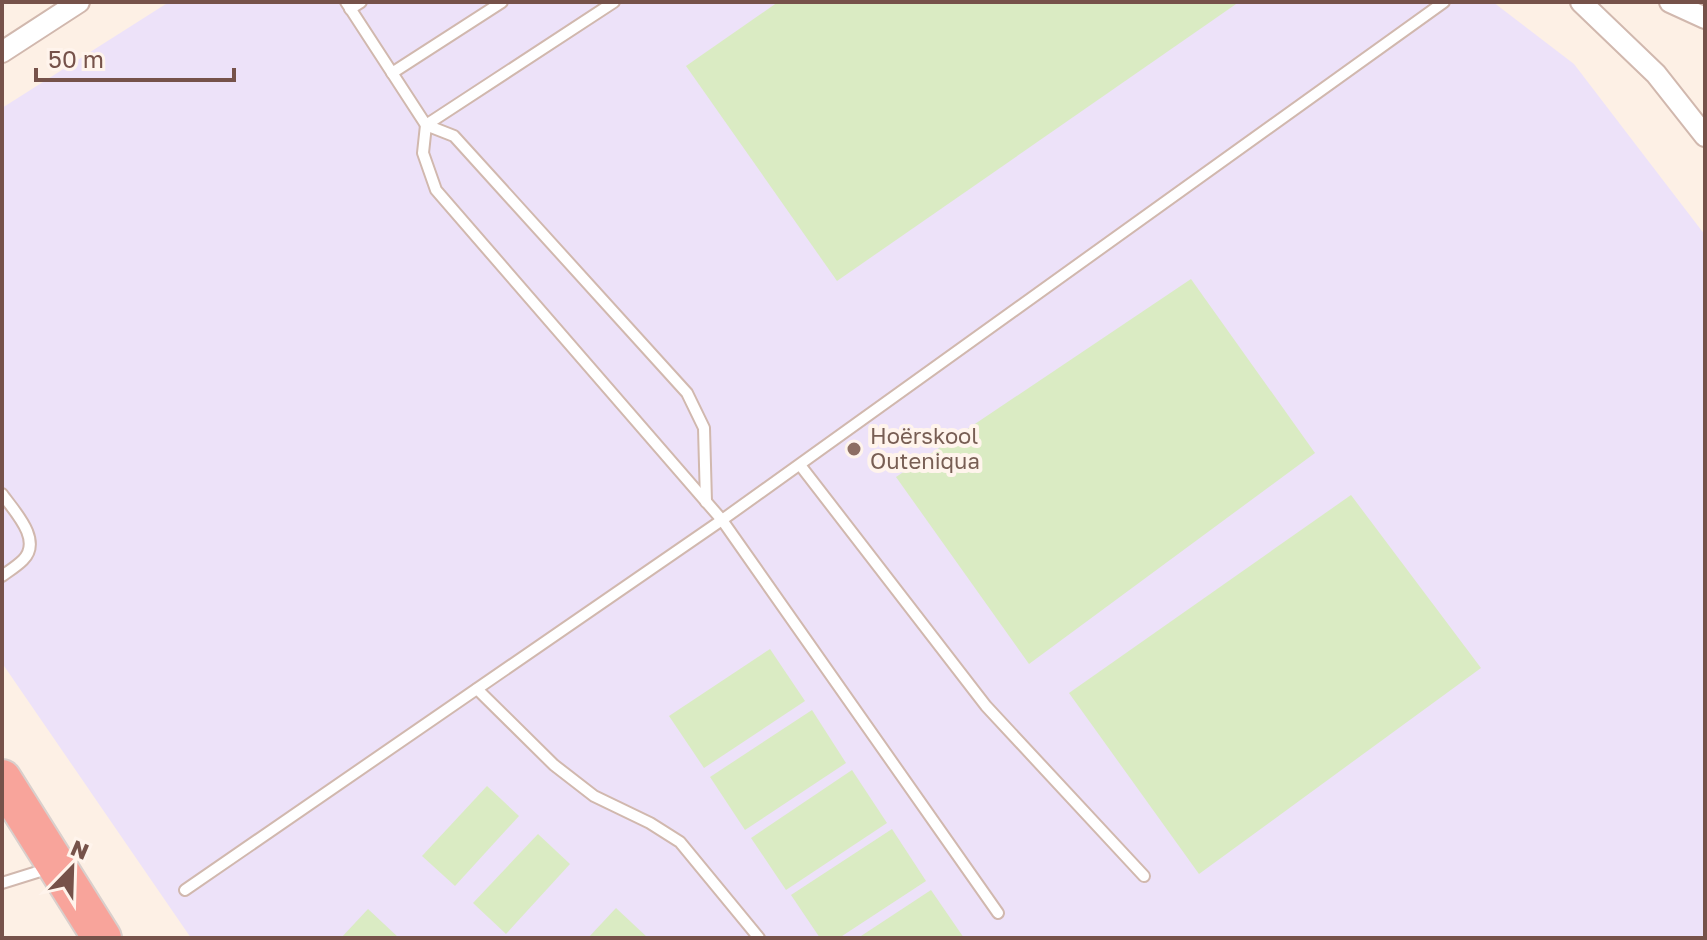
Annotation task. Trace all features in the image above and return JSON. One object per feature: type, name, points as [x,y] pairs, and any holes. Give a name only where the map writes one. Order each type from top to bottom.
[{"type":"highway","points":[[2,779],[102,938]]},
{"type":"street","points":[[2,52],[79,2]]},
{"type":"street","points":[[1581,2],[1656,74],[1705,136]]},
{"type":"street","points":[[1670,2],[1705,18]]},
{"type":"lane","points":[[361,2],[348,5],[426,125],[454,136],[687,393],[704,428],[706,502]]},
{"type":"lane","points":[[392,73],[502,2]]},
{"type":"lane","points":[[426,125],[614,2]]},
{"type":"lane","points":[[185,890],[800,465],[1444,2]]},
{"type":"lane","points":[[426,125],[423,153],[436,190],[722,520],[998,913]]},
{"type":"lane","points":[[800,465],[986,706],[1144,876]]},
{"type":"lane","points":[[2,494],[30,536],[30,548],[24,559],[2,576]]},
{"type":"lane","points":[[477,689],[554,765],[594,796],[650,823],[680,842],[759,938]]},
{"type":"lane","points":[[2,883],[57,866]]},
{"type":"shaded area","name":"Hoërskool Outeniqua","points":[[169,2],[1493,2],[1574,64],[1705,235],[1705,938],[191,938],[2,663],[2,108]]},
{"type":"green space","points":[[778,2],[1239,2],[837,281],[686,66]]},
{"type":"green space","points":[[1191,279],[1315,453],[1029,664],[896,477]]},
{"type":"green space","points":[[1351,495],[1481,668],[1199,874],[1069,693]]},
{"type":"green space","points":[[770,649],[805,701],[704,768],[669,716]]},
{"type":"green space","points":[[812,710],[846,763],[745,830],[710,777]]},
{"type":"green space","points":[[852,770],[887,823],[786,890],[751,838]]},
{"type":"green space","points":[[487,786],[519,816],[455,886],[422,856]]},
{"type":"green space","points":[[892,829],[926,881],[839,938],[820,938],[791,895]]},
{"type":"green space","points":[[538,834],[570,864],[506,934],[473,903]]},
{"type":"green space","points":[[931,890],[964,938],[858,938]]},
{"type":"green space","points":[[616,908],[648,938],[588,938]]},
{"type":"green space","points":[[368,909],[399,938],[341,938]]},
{"type":"place","name":"Hoërskool Outeniqua","points":[[854,449]]}]
